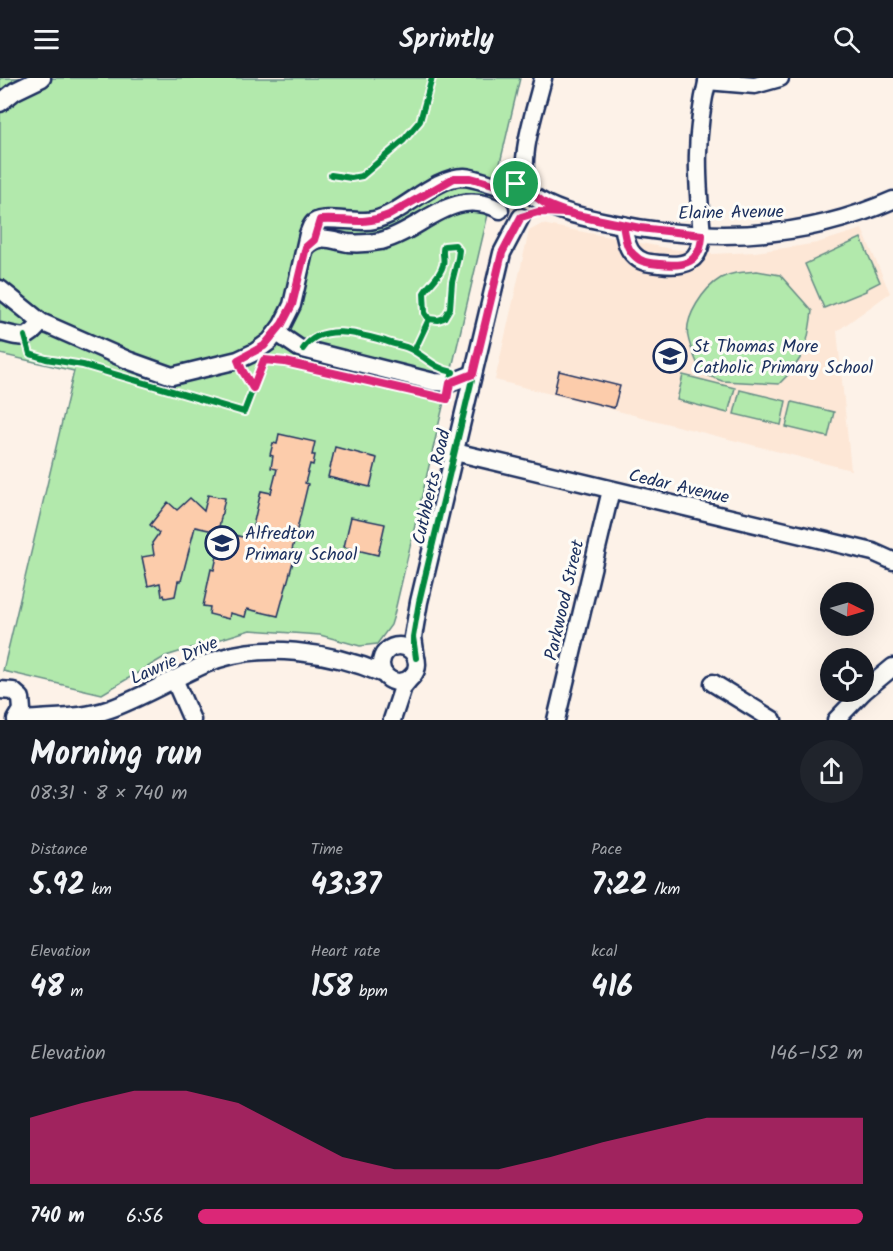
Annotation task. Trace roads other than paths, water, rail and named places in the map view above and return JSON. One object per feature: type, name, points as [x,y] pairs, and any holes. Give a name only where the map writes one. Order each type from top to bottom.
[{"type":"street","points":[[0,103],[15,91],[42,78]]},
{"type":"street","points":[[310,244],[326,238],[352,243],[381,240],[397,235],[434,213],[456,204],[484,204],[510,218],[522,216],[531,204],[526,180],[527,147],[543,78]]},
{"type":"street","points":[[623,225],[631,253],[638,259],[648,263],[676,266],[687,263],[698,250],[702,235],[697,151],[700,114],[707,80],[748,85],[766,83],[780,78]]},
{"type":"street","points":[[500,211],[498,196],[527,147]]},
{"type":"street","points":[[0,290],[42,322],[119,357],[172,376],[238,360],[255,352],[277,333],[292,305],[310,244],[312,225],[320,220],[358,222],[378,219],[454,178],[471,178],[505,186],[519,184],[530,193]]},
{"type":"street","name":"Elaine Avenue","points":[[530,193],[546,204],[567,213]]},
{"type":"street","name":"Elaine Avenue","points":[[522,216],[538,212],[567,213],[661,232],[702,235],[796,230],[860,215],[893,200]]},
{"type":"street","name":"Cuthberts Road","points":[[500,211],[502,253]]},
{"type":"street","name":"Cuthberts Road","points":[[416,658],[413,638],[419,602],[502,253],[522,216]]},
{"type":"street","points":[[0,332],[28,336],[34,333],[42,322]]},
{"type":"street","points":[[277,333],[299,348],[439,383],[453,383],[473,374]]},
{"type":"street","name":"Cedar Avenue","points":[[455,452],[873,552],[893,561]]},
{"type":"street","name":"Parkwood Street","points":[[556,720],[611,490]]},
{"type":"street","name":"Cuthberts Road","points":[[389,649],[402,635],[419,602]]},
{"type":"street","points":[[404,647],[416,658],[416,669],[403,687],[391,720],[390,694],[381,661],[389,649],[404,647]]},
{"type":"street","name":"Lawrie Drive","points":[[343,661],[374,656],[389,649]]},
{"type":"street","name":"Lawrie Drive","points":[[24,720],[87,715],[111,709],[215,660],[256,651],[284,650],[343,661],[385,675]]},
{"type":"street","points":[[874,683],[893,667]]},
{"type":"street","points":[[385,675],[399,681],[412,676]]},
{"type":"street","points":[[174,679],[192,720]]},
{"type":"street","points":[[713,683],[773,720]]},
{"type":"street","points":[[8,691],[57,717]]},
{"type":"street","points":[[8,691],[21,698],[23,706],[16,720]]},
{"type":"street","points":[[836,720],[853,702]]},
{"type":"place","name":"St Thomas More Catholic Primary School","points":[[670,356]]},
{"type":"place","name":"Alfredton Primary School","points":[[222,543]]}]
